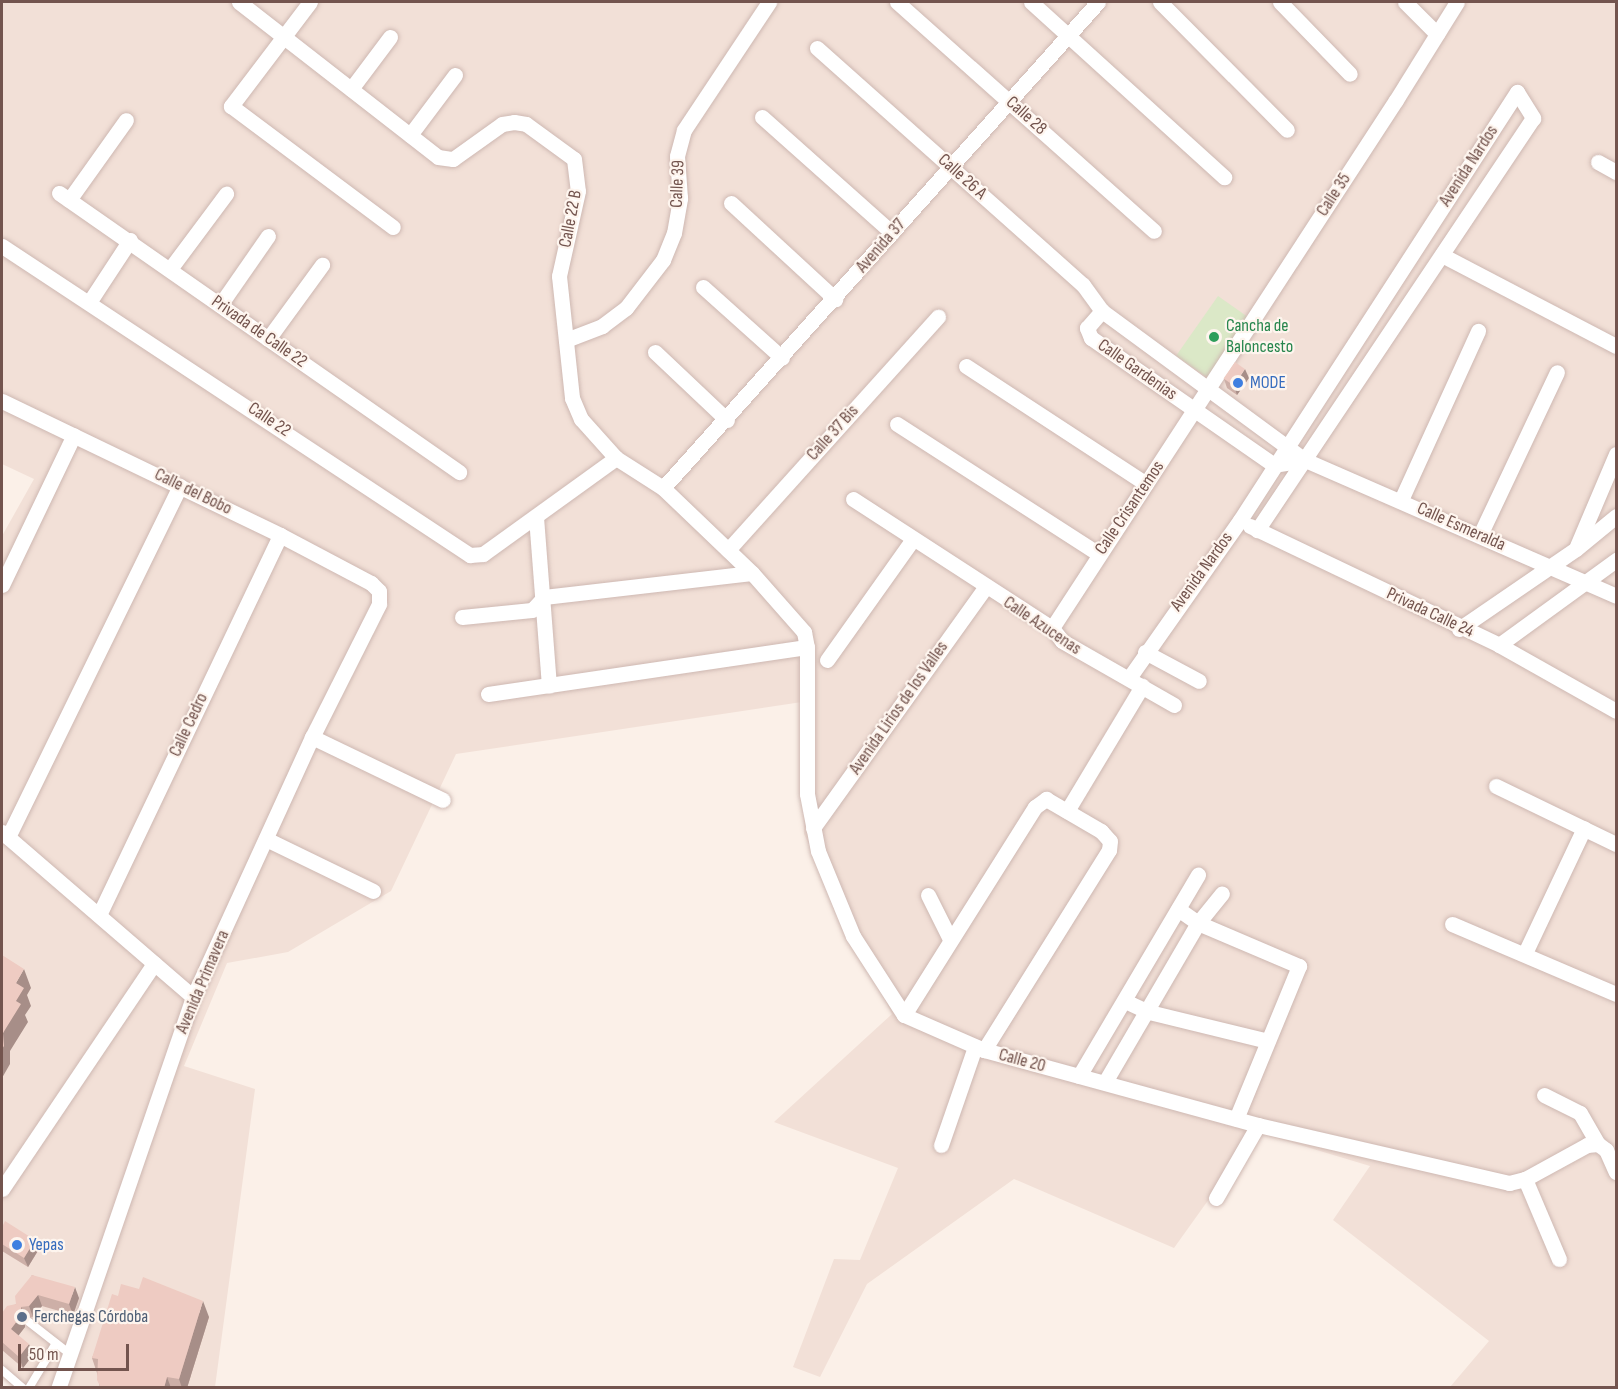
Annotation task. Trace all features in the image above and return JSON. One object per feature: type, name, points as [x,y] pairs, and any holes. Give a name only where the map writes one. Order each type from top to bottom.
[{"type":"street","name":"Calle 22 B","points":[[240,2],[286,34],[351,89],[438,157],[453,159],[502,124],[514,122],[526,124],[574,159],[578,191],[559,276],[572,398],[581,419],[616,458],[663,489],[752,573],[804,632],[807,647]]},
{"type":"street","points":[[310,2],[231,106],[393,227]]},
{"type":"street","name":"Calle 39","points":[[566,340],[579,338],[626,308],[663,260],[674,233],[680,198],[677,156],[684,130],[769,2]]},
{"type":"street","name":"Calle 28","points":[[897,2],[1154,231]]},
{"type":"street","points":[[1031,2],[1224,177]]},
{"type":"street","name":"Avenida 37","points":[[663,489],[1098,2]]},
{"type":"street","points":[[1160,2],[1287,130]]},
{"type":"street","points":[[1280,2],[1350,74]]},
{"type":"street","points":[[1406,2],[1437,34]]},
{"type":"street","name":"Calle 35","points":[[1209,387],[1456,2]]},
{"type":"street","points":[[351,89],[390,37]]},
{"type":"street","name":"Calle 26 A","points":[[817,48],[1083,285],[1102,311]]},
{"type":"street","points":[[410,135],[455,75]]},
{"type":"street","name":"Avenida Nardos","points":[[1066,811],[1136,682],[1145,652],[1240,520],[1517,92],[1533,118],[1257,530]]},
{"type":"street","points":[[762,117],[892,233]]},
{"type":"street","name":"Privada de Calle 22","points":[[126,120],[64,196],[459,472]]},
{"type":"street","points":[[1598,162],[1617,172]]},
{"type":"street","points":[[170,269],[226,194]]},
{"type":"street","points":[[731,203],[835,299]]},
{"type":"street","points":[[220,305],[268,236]]},
{"type":"street","points":[[90,302],[129,240]]},
{"type":"street","name":"Calle 22","points":[[2,246],[470,555],[483,554],[616,458]]},
{"type":"street","points":[[1442,255],[1617,346]]},
{"type":"street","points":[[268,339],[322,265]]},
{"type":"street","points":[[703,287],[782,357]]},
{"type":"street","name":"Calle Gardenias","points":[[1275,465],[1091,338],[1087,328],[1102,311],[1209,387],[1305,460]]},
{"type":"street","name":"Calle 37 Bis","points":[[728,550],[938,317]]},
{"type":"street","points":[[1401,500],[1478,331]]},
{"type":"street","points":[[655,352],[727,420]]},
{"type":"street","points":[[966,366],[1146,484]]},
{"type":"street","points":[[1480,535],[1557,372]]},
{"type":"street","name":"Calle Crisantemos","points":[[1052,628],[1209,387]]},
{"type":"street","name":"Calle del Bobo","points":[[2,401],[280,535],[371,583],[379,591]]},
{"type":"street","points":[[897,424],[1099,554]]},
{"type":"street","points":[[2,585],[74,435]]},
{"type":"street","points":[[1576,549],[1617,454]]},
{"type":"street","points":[[1275,465],[1305,460]]},
{"type":"street","name":"Calle Esmeralda","points":[[1305,460],[1617,596]]},
{"type":"street","points":[[180,486],[5,834],[193,997]]},
{"type":"street","name":"Calle Azucenas","points":[[853,499],[985,588],[1052,628],[1062,641],[1119,677],[1136,682],[1174,705]]},
{"type":"street","points":[[1459,628],[1576,549],[1617,516]]},
{"type":"street","points":[[536,517],[544,597],[549,685]]},
{"type":"street","name":"Privada Calle 24","points":[[1240,520],[1459,628],[1499,645],[1617,711]]},
{"type":"street","name":"Calle Cedro","points":[[99,915],[280,535]]},
{"type":"street","points":[[826,660],[913,539]]},
{"type":"street","points":[[1499,645],[1617,560]]},
{"type":"street","points":[[462,617],[532,610],[544,597],[752,573]]},
{"type":"street","name":"Avenida Lirios de los Valles","points":[[813,828],[985,588]]},
{"type":"street","name":"Avenida Primavera","points":[[58,1388],[193,997],[312,737],[380,604],[379,591]]},
{"type":"street","points":[[488,694],[807,647],[807,794],[818,850],[853,936],[904,1015],[949,937],[1040,802],[1046,799],[1101,831],[1110,841],[1109,850],[979,1049],[941,1145]]},
{"type":"street","points":[[1145,652],[1199,681]]},
{"type":"street","points":[[312,737],[443,800]]},
{"type":"street","points":[[1496,786],[1617,844]]},
{"type":"street","points":[[1525,953],[1584,828]]},
{"type":"street","points":[[266,839],[373,891]]},
{"type":"street","points":[[1079,1076],[1198,875]]},
{"type":"street","points":[[1105,1083],[1149,1012],[1198,923],[1222,893]]},
{"type":"street","points":[[928,895],[949,937]]},
{"type":"street","points":[[1178,909],[1198,923],[1299,966],[1236,1119]]},
{"type":"street","points":[[1452,924],[1617,993]]},
{"type":"street","points":[[2,1189],[154,964]]},
{"type":"street","points":[[1125,1001],[1149,1012],[1268,1041]]},
{"type":"street","name":"Calle 20","points":[[904,1015],[979,1049],[1258,1125],[1509,1183],[1525,1179],[1587,1145],[1598,1144]]},
{"type":"street","points":[[1544,1095],[1580,1113],[1598,1144],[1606,1149],[1617,1172]]},
{"type":"street","points":[[1216,1198],[1258,1125]]},
{"type":"street","points":[[1525,1179],[1559,1258]]},
{"type":"lane","points":[[29,1322],[70,1354]]},
{"type":"lane","points":[[28,1388],[56,1343]]},
{"type":"lane","points":[[2,1370],[23,1388]]},
{"type":"shaded area","points":[[2,2],[1616,2],[1616,1387],[1450,1387],[1489,1341],[1333,1220],[1370,1166],[1257,1132],[1174,1248],[1014,1179],[867,1284],[820,1377],[793,1367],[834,1259],[860,1260],[898,1168],[774,1122],[892,1014],[804,834],[802,702],[456,754],[391,891],[288,952],[227,963],[184,1066],[255,1089],[215,1387],[14,1387],[2,1377],[2,536],[34,479],[2,464]]},
{"type":"green space","name":"Cancha de Baloncesto","points":[[1218,296],[1251,319],[1209,379],[1176,356]]},
{"type":"building","points":[[1235,362],[1245,369],[1233,385],[1224,378]]},
{"type":"building","points":[[2,955],[24,969],[16,983],[24,988],[16,1001],[21,1004],[3,1033],[4,1046],[2,1049]]},
{"type":"building","points":[[5,1221],[35,1240],[24,1258],[2,1244],[2,1227]]},
{"type":"building","points":[[32,1275],[75,1287],[69,1304],[38,1295],[29,1306],[21,1307],[21,1316],[11,1329],[29,1344],[19,1357],[2,1342],[2,1313],[7,1306],[16,1304],[15,1296]]},
{"type":"building","points":[[143,1277],[203,1301],[179,1379],[167,1377],[164,1388],[101,1388],[97,1380],[98,1359],[92,1358],[112,1294],[118,1296],[121,1284],[139,1289]]},
{"type":"place","name":"Cancha de Baloncesto","points":[[1214,337]]},
{"type":"place","name":"MODE","points":[[1238,383]]},
{"type":"place","name":"Yepas","points":[[17,1245]]},
{"type":"place","name":"Ferchegas Córdoba","points":[[22,1317]]}]
